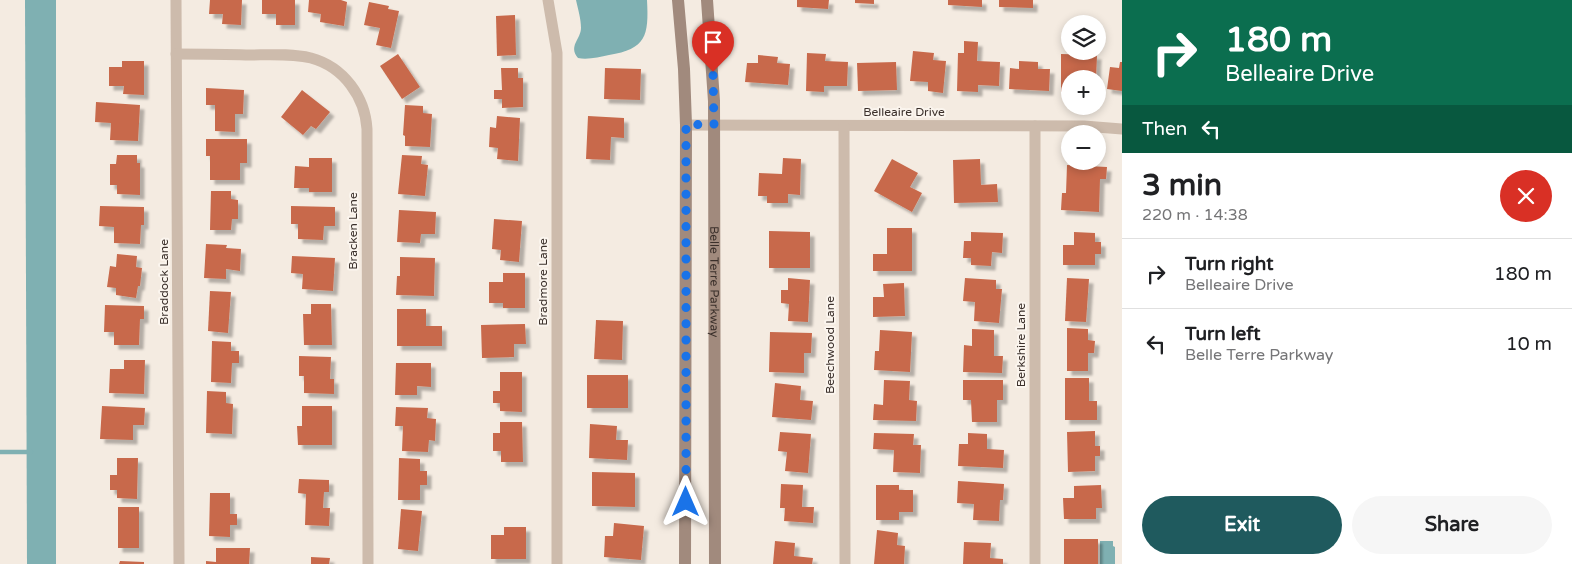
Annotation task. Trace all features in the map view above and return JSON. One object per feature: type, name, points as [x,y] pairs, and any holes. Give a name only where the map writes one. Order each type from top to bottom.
[{"type":"main road","points":[[678,0],[684,69],[686,125],[685,564]]},
{"type":"main road","name":"Belle Terre Parkway","points":[[707,0],[712,58],[714,124],[715,564]]},
{"type":"street","name":"Braddock Lane","points":[[176,0],[179,564]]},
{"type":"street","name":"Bradmore Lane","points":[[548,0],[557,53],[557,564]]},
{"type":"street","name":"Bracken Lane","points":[[176,54],[281,55],[311,58],[322,62],[343,76],[352,86],[364,108],[367,129],[368,564]]},
{"type":"street","name":"Belleaire Drive","points":[[686,125],[1084,126],[1122,129]]},
{"type":"street","name":"Beechwood Lane","points":[[844,126],[845,564]]},
{"type":"street","name":"Berkshire Lane","points":[[1035,126],[1035,564]]},
{"type":"water","points":[[25,0],[56,0],[56,564],[27,564]]},
{"type":"water","points":[[576,0],[647,0],[647,23],[643,39],[631,49],[621,52],[594,58],[578,58],[574,50],[581,28]]},
{"type":"water","points":[[1100,541],[1113,541],[1115,564],[1100,564]]},
{"type":"building","points":[[210,0],[242,0],[241,25],[222,24],[223,14],[209,14]]},
{"type":"building","points":[[262,0],[295,0],[295,25],[276,25],[276,14],[262,14]]},
{"type":"building","points":[[309,0],[341,0],[347,2],[344,26],[320,22],[321,14],[308,12]]},
{"type":"building","points":[[797,0],[829,0],[828,9],[797,7]]},
{"type":"building","points":[[855,0],[874,0],[874,4],[855,3]]},
{"type":"building","points":[[948,0],[982,0],[982,7],[948,5]]},
{"type":"building","points":[[999,0],[1033,0],[1033,8],[999,7]]},
{"type":"building","points":[[369,2],[389,6],[388,9],[399,11],[391,48],[376,45],[380,28],[364,25]]},
{"type":"building","points":[[515,15],[516,55],[497,56],[496,16]]},
{"type":"building","points":[[964,41],[978,42],[977,61],[1000,62],[999,86],[978,85],[978,92],[957,91],[958,53],[964,53]]},
{"type":"building","points":[[913,51],[934,53],[933,60],[946,61],[943,93],[928,91],[928,82],[910,81]]},
{"type":"building","points":[[807,53],[826,54],[825,61],[848,62],[847,86],[824,86],[824,92],[806,91]]},
{"type":"building","points":[[398,54],[420,87],[402,99],[380,66]]},
{"type":"building","points":[[758,55],[778,57],[777,63],[790,64],[788,85],[745,82],[747,63],[758,63]]},
{"type":"building","points":[[1061,60],[1097,60],[1096,70],[1061,70]]},
{"type":"building","points":[[122,61],[144,61],[144,95],[123,94],[124,86],[109,86],[109,67],[122,67]]},
{"type":"building","points":[[1019,61],[1038,62],[1038,69],[1050,69],[1049,91],[1009,89],[1010,68],[1019,69]]},
{"type":"building","points":[[896,62],[897,90],[858,91],[857,63]]},
{"type":"building","points":[[1120,62],[1122,62],[1122,91],[1107,89],[1110,67],[1119,68]]},
{"type":"building","points":[[501,68],[518,68],[518,78],[523,78],[523,107],[502,108],[502,99],[494,99],[494,90],[502,90]]},
{"type":"building","points":[[605,68],[641,69],[640,100],[604,99]]},
{"type":"building","points":[[206,88],[244,90],[243,114],[235,114],[235,132],[215,131],[215,105],[206,105]]},
{"type":"building","points":[[302,90],[330,112],[316,129],[311,126],[303,135],[281,117]]},
{"type":"building","points":[[96,102],[140,105],[138,141],[110,140],[111,123],[95,122]]},
{"type":"building","points":[[405,105],[423,106],[423,113],[432,114],[430,147],[405,146],[405,136],[403,135]]},
{"type":"building","points":[[497,116],[520,118],[518,161],[497,159],[498,148],[489,147],[490,127],[496,128]]},
{"type":"building","points":[[588,116],[624,118],[624,138],[611,137],[610,160],[586,159]]},
{"type":"building","points":[[206,139],[247,139],[247,163],[240,163],[240,180],[210,180],[210,156],[206,156]]},
{"type":"building","points":[[117,155],[137,155],[137,163],[140,163],[140,195],[117,194],[117,185],[110,185],[110,164],[116,164]]},
{"type":"building","points":[[402,155],[422,156],[421,164],[428,165],[425,196],[398,194]]},
{"type":"building","points":[[309,158],[332,158],[332,192],[309,192],[309,188],[294,188],[295,166],[309,167]]},
{"type":"building","points":[[783,158],[801,159],[800,195],[788,194],[788,203],[767,203],[767,196],[758,196],[759,173],[782,174]]},
{"type":"building","points":[[892,159],[918,173],[910,187],[922,193],[912,212],[874,191]]},
{"type":"building","points":[[980,159],[981,185],[997,184],[998,202],[954,203],[953,160]]},
{"type":"building","points":[[1107,167],[1106,179],[1100,179],[1099,212],[1061,210],[1062,193],[1066,193],[1067,170],[1106,170]]},
{"type":"building","points":[[211,191],[231,191],[231,199],[238,200],[238,219],[232,219],[231,230],[210,230]]},
{"type":"building","points":[[100,206],[144,207],[144,225],[141,225],[140,244],[114,243],[114,227],[99,226]]},
{"type":"building","points":[[291,206],[335,207],[335,226],[324,226],[323,240],[298,239],[298,224],[291,224]]},
{"type":"building","points":[[399,210],[436,212],[435,234],[421,234],[420,243],[397,242]]},
{"type":"building","points":[[494,219],[522,221],[519,262],[500,260],[501,250],[492,249]]},
{"type":"building","points":[[887,228],[912,228],[912,271],[873,271],[873,254],[887,254]]},
{"type":"building","points":[[769,231],[810,232],[810,268],[769,268]]},
{"type":"building","points":[[971,232],[1003,233],[1002,253],[992,252],[991,266],[971,265],[971,258],[963,258],[964,241],[971,241]]},
{"type":"building","points":[[1074,232],[1095,233],[1095,242],[1101,242],[1101,254],[1095,254],[1095,265],[1063,265],[1063,245],[1074,245]]},
{"type":"building","points":[[206,244],[227,245],[226,248],[241,249],[240,271],[226,269],[226,279],[204,278]]},
{"type":"building","points":[[117,254],[137,256],[136,267],[142,268],[140,286],[138,286],[136,298],[116,295],[116,288],[107,287],[110,266],[116,267]]},
{"type":"building","points":[[292,256],[335,258],[333,291],[302,289],[303,274],[291,273]]},
{"type":"building","points":[[400,257],[435,258],[434,296],[396,295],[397,276],[400,276]]},
{"type":"building","points":[[503,273],[525,273],[525,308],[503,308],[503,303],[489,303],[489,282],[503,282]]},
{"type":"building","points":[[788,278],[810,280],[808,322],[788,321],[789,304],[781,303],[781,290],[788,290]]},
{"type":"building","points":[[965,278],[996,280],[996,289],[1002,289],[999,323],[974,321],[975,302],[963,301]]},
{"type":"building","points":[[1067,278],[1089,279],[1086,322],[1065,321]]},
{"type":"building","points":[[904,283],[905,316],[873,317],[873,297],[884,297],[883,284]]},
{"type":"building","points":[[210,291],[231,292],[228,333],[208,331]]},
{"type":"building","points":[[311,304],[331,304],[332,345],[304,345],[303,314],[311,314]]},
{"type":"building","points":[[105,305],[144,306],[144,319],[140,319],[139,345],[114,345],[114,332],[104,332]]},
{"type":"building","points":[[397,309],[426,309],[426,326],[442,326],[442,346],[397,346]]},
{"type":"building","points":[[596,320],[623,321],[622,360],[594,359]]},
{"type":"building","points":[[525,324],[526,344],[514,344],[514,357],[482,358],[481,325]]},
{"type":"building","points":[[1067,328],[1088,329],[1088,340],[1095,341],[1094,353],[1088,353],[1088,371],[1067,371]]},
{"type":"building","points":[[972,329],[994,330],[994,356],[1003,356],[1002,373],[963,372],[964,345],[972,346]]},
{"type":"building","points":[[880,330],[912,332],[910,372],[874,370],[875,351],[879,351]]},
{"type":"building","points":[[770,332],[812,333],[811,353],[804,353],[804,373],[769,372]]},
{"type":"building","points":[[212,341],[231,342],[231,351],[239,351],[239,363],[232,363],[231,383],[211,382]]},
{"type":"building","points":[[299,356],[331,357],[330,379],[334,379],[334,394],[304,393],[304,376],[299,376]]},
{"type":"building","points":[[124,360],[145,360],[144,394],[109,393],[110,369],[124,369]]},
{"type":"building","points":[[396,363],[431,363],[431,387],[417,386],[417,395],[395,395]]},
{"type":"building","points":[[500,372],[522,372],[522,412],[500,411],[500,403],[493,403],[493,391],[500,391]]},
{"type":"building","points":[[587,375],[628,375],[628,408],[587,408]]},
{"type":"building","points":[[1065,378],[1089,378],[1089,401],[1097,401],[1097,420],[1065,420]]},
{"type":"building","points":[[884,380],[910,381],[909,400],[917,401],[916,421],[873,420],[874,404],[883,405]]},
{"type":"building","points":[[963,380],[1003,380],[1003,400],[997,400],[997,422],[972,422],[971,400],[963,400]]},
{"type":"building","points":[[775,383],[801,386],[800,400],[813,401],[811,420],[772,417]]},
{"type":"building","points":[[207,391],[226,392],[226,403],[233,404],[232,434],[206,433]]},
{"type":"building","points":[[102,406],[145,408],[144,425],[133,425],[133,440],[100,439]]},
{"type":"building","points":[[302,406],[332,406],[332,445],[298,445],[297,426],[302,426]]},
{"type":"building","points":[[396,407],[428,408],[427,418],[436,419],[435,441],[429,440],[428,452],[402,451],[403,426],[395,426]]},
{"type":"building","points":[[500,422],[522,422],[523,462],[501,462],[501,451],[493,451],[493,433],[500,433]]},
{"type":"building","points":[[590,424],[617,426],[616,440],[628,440],[627,460],[589,458]]},
{"type":"building","points":[[1095,431],[1095,446],[1100,446],[1100,456],[1095,456],[1095,471],[1068,472],[1067,432]]},
{"type":"building","points":[[780,432],[811,434],[808,473],[785,471],[787,452],[778,451]]},
{"type":"building","points":[[874,433],[914,434],[913,445],[921,445],[920,473],[893,472],[894,450],[873,449]]},
{"type":"building","points":[[968,433],[987,434],[987,449],[1004,450],[1003,468],[958,466],[959,444],[968,444]]},
{"type":"building","points":[[117,458],[138,458],[137,499],[117,498],[117,490],[110,490],[110,475],[117,475]]},
{"type":"building","points":[[399,458],[420,459],[420,471],[427,471],[427,485],[420,485],[420,500],[398,500]]},
{"type":"building","points":[[592,472],[635,473],[635,507],[592,506]]},
{"type":"building","points":[[299,479],[329,480],[329,492],[324,492],[323,508],[330,508],[329,526],[305,525],[306,494],[298,493]]},
{"type":"building","points":[[958,481],[1004,484],[1003,500],[1000,500],[999,521],[973,520],[974,504],[957,503]]},
{"type":"building","points":[[781,484],[803,485],[802,507],[814,507],[813,523],[784,521],[785,508],[780,508]]},
{"type":"building","points":[[876,485],[899,485],[899,490],[913,490],[913,512],[899,512],[899,520],[876,520]]},
{"type":"building","points":[[1101,485],[1102,508],[1096,508],[1096,519],[1064,519],[1063,498],[1074,498],[1074,486]]},
{"type":"building","points":[[210,493],[230,493],[230,514],[237,514],[237,525],[230,525],[230,537],[209,536]]},
{"type":"building","points":[[118,507],[139,507],[139,548],[118,548]]},
{"type":"building","points":[[401,509],[422,511],[418,551],[398,549]]},
{"type":"building","points":[[614,523],[644,526],[641,560],[604,557],[605,536],[613,536]]},
{"type":"building","points":[[504,527],[526,527],[526,559],[491,559],[491,535],[504,535]]},
{"type":"building","points":[[877,530],[898,533],[897,545],[905,546],[904,564],[874,564]]},
{"type":"building","points":[[1064,539],[1098,539],[1098,564],[1064,564]]},
{"type":"building","points":[[775,541],[795,543],[794,556],[813,558],[812,564],[773,564]]},
{"type":"building","points":[[964,542],[991,543],[990,558],[1003,559],[1003,564],[963,564]]},
{"type":"building","points":[[216,548],[250,548],[249,564],[206,564],[206,561],[216,562]]},
{"type":"building","points":[[311,557],[330,558],[329,564],[311,564]]},
{"type":"building","points":[[120,561],[144,562],[144,564],[119,564]]},
{"type":"waterway","points":[[0,452],[31,452]]},
{"type":"route","points":[[686,502],[686,125],[714,124],[713,72]]}]
